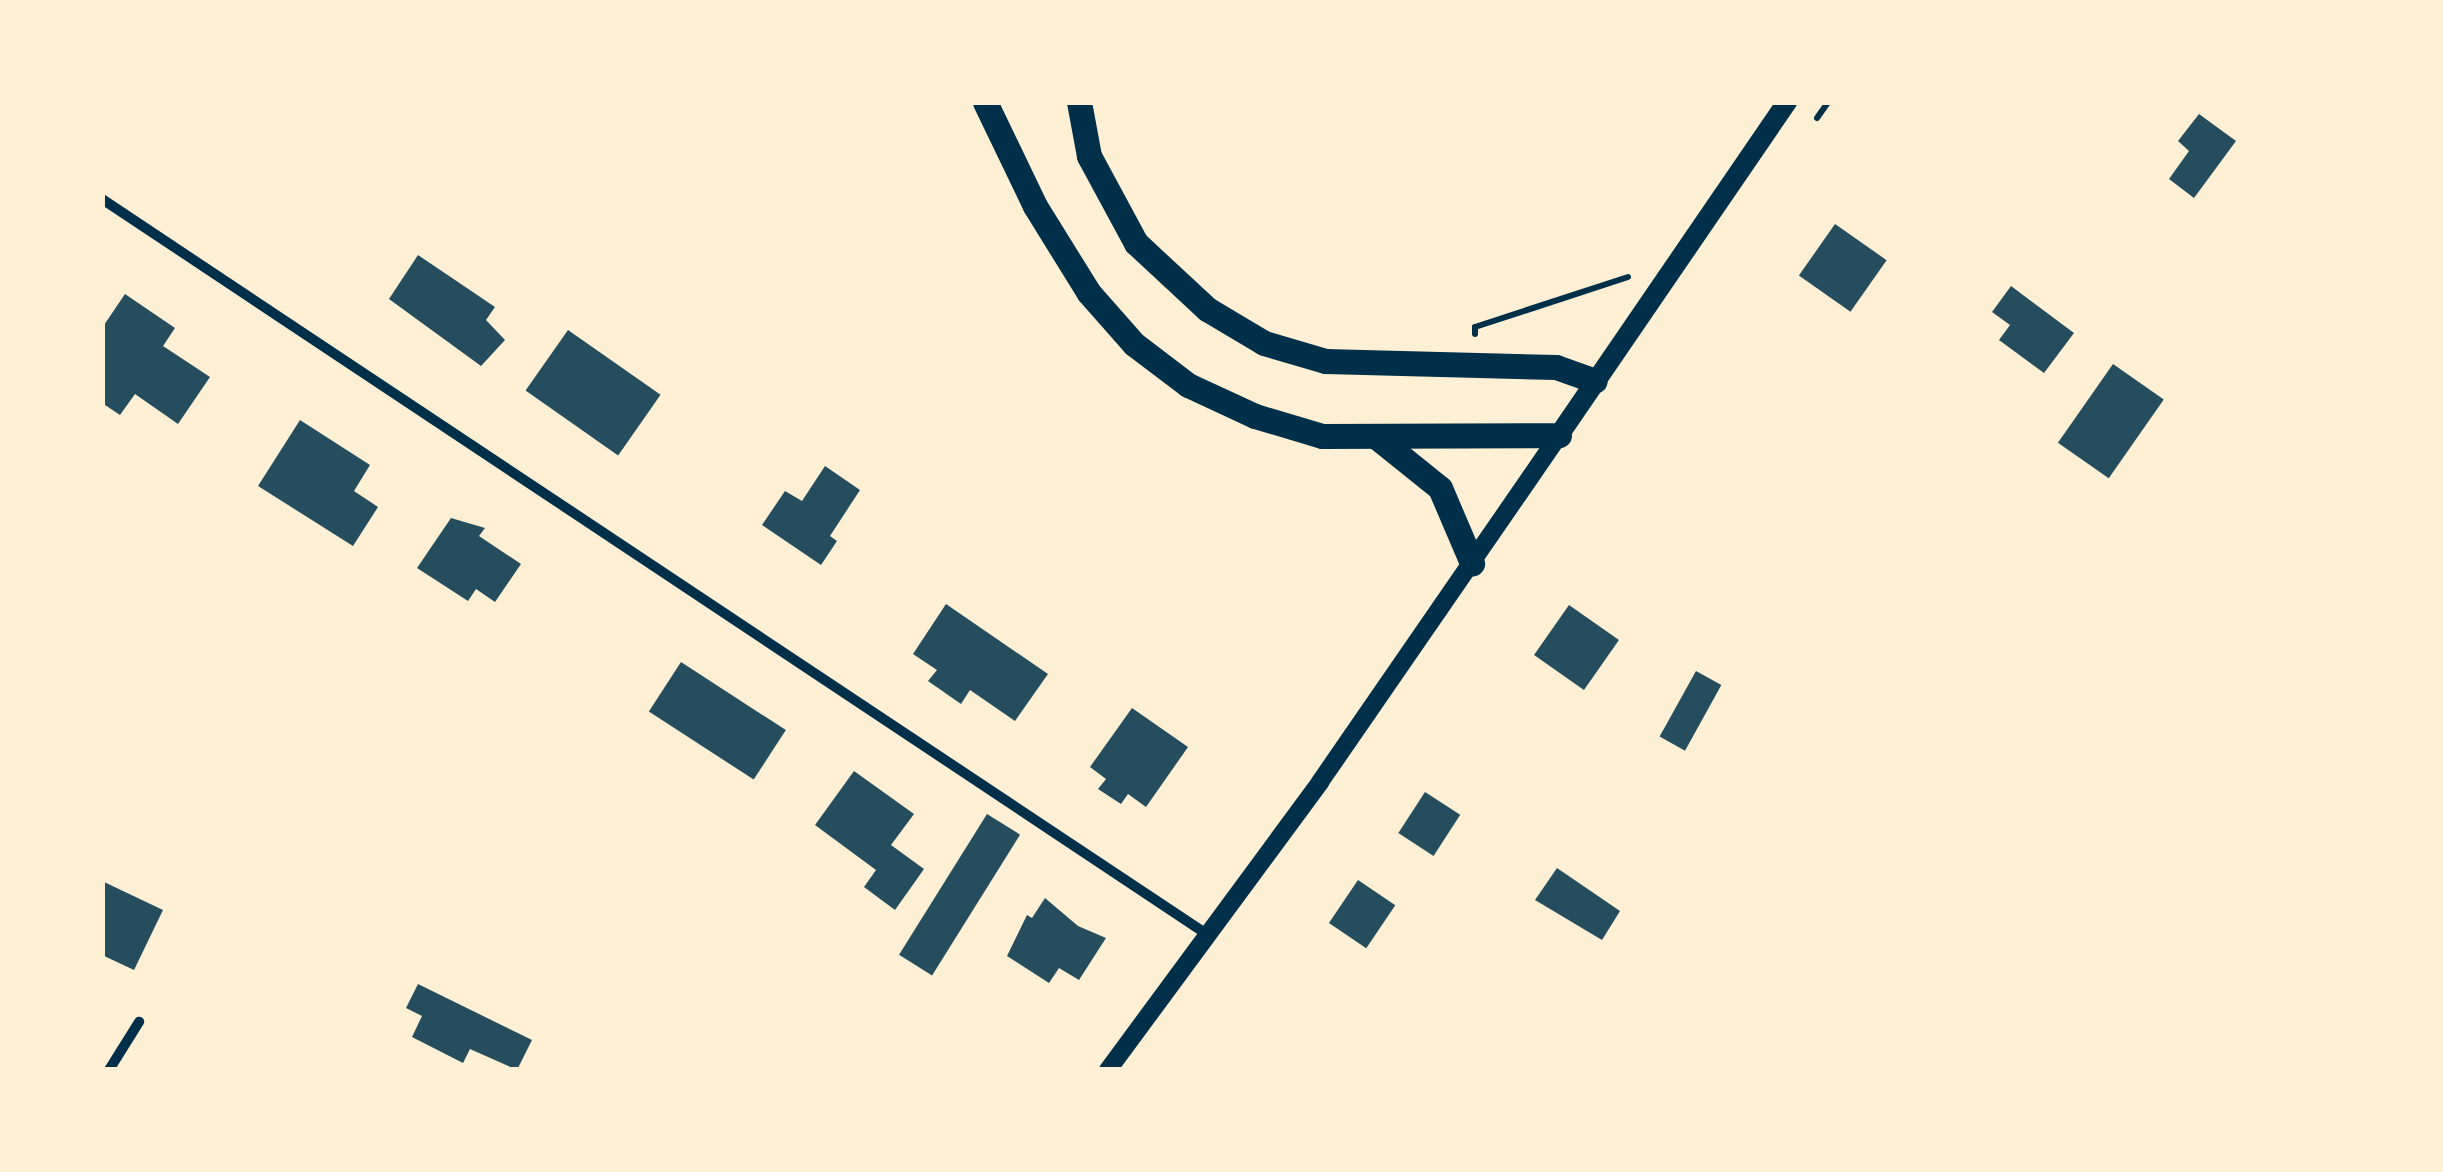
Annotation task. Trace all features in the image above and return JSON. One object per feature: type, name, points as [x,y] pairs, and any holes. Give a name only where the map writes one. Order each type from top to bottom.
[{"type":"main road","points":[[985,102],[1034,206],[1088,293],[1134,344],[1188,385],[1255,416],[1322,436],[1378,440],[1559,435],[1787,102]]},
{"type":"main road","points":[[1079,102],[1089,156],[1136,243],[1206,310],[1264,343],[1325,361],[1556,367],[1596,381]]},
{"type":"main road","points":[[1378,440],[1440,488],[1472,562]]},
{"type":"street","points":[[102,199],[1208,935]]},
{"type":"street","points":[[1108,1070],[1208,935],[1559,435]]},
{"type":"street","points":[[109,1070],[139,1022]]},
{"type":"path","points":[[1475,341],[1475,327],[1632,276],[1642,261]]},
{"type":"building","points":[[2199,114],[2236,141],[2194,198],[2169,179],[2189,151],[2178,141]]},
{"type":"building","points":[[1835,224],[1887,260],[1850,312],[1799,276]]},
{"type":"building","points":[[418,255],[495,307],[486,320],[505,340],[481,366],[389,299]]},
{"type":"building","points":[[2011,286],[2074,333],[2044,373],[1999,340],[2010,325],[1992,312]]},
{"type":"building","points":[[125,294],[175,328],[163,346],[210,377],[178,424],[135,394],[120,415],[102,403],[102,328]]},
{"type":"building","points":[[568,330],[661,395],[618,455],[526,391]]},
{"type":"building","points":[[2113,364],[2164,400],[2109,478],[2058,443]]},
{"type":"building","points":[[300,420],[370,465],[354,491],[378,507],[353,546],[258,486]]},
{"type":"building","points":[[825,466],[860,490],[830,536],[837,541],[821,565],[762,525],[785,491],[802,501]]},
{"type":"building","points":[[451,518],[485,528],[479,536],[521,564],[495,602],[476,589],[468,601],[417,568]]},
{"type":"building","points":[[946,604],[1048,674],[1015,721],[970,690],[961,704],[928,681],[937,670],[913,654]]},
{"type":"building","points":[[1569,605],[1619,640],[1584,690],[1534,655]]},
{"type":"building","points":[[681,662],[786,730],[754,780],[649,711]]},
{"type":"building","points":[[1696,671],[1721,685],[1685,751],[1660,737]]},
{"type":"building","points":[[1132,708],[1188,747],[1146,807],[1128,794],[1121,804],[1098,789],[1106,779],[1090,767]]},
{"type":"building","points":[[854,771],[914,814],[891,845],[924,869],[895,910],[864,887],[876,870],[815,825]]},
{"type":"building","points":[[1425,792],[1460,815],[1434,856],[1398,833]]},
{"type":"building","points":[[987,814],[1020,835],[932,975],[899,955]]},
{"type":"building","points":[[1557,868],[1620,911],[1602,940],[1535,900]]},
{"type":"building","points":[[1358,880],[1395,905],[1366,948],[1329,923]]},
{"type":"building","points":[[102,881],[163,910],[134,970],[102,955]]},
{"type":"building","points":[[1045,898],[1078,926],[1106,938],[1079,980],[1059,968],[1049,983],[1007,956],[1027,915],[1032,918]]},
{"type":"building","points":[[418,984],[532,1040],[517,1070],[470,1049],[463,1063],[412,1037],[422,1016],[406,1008]]}]
